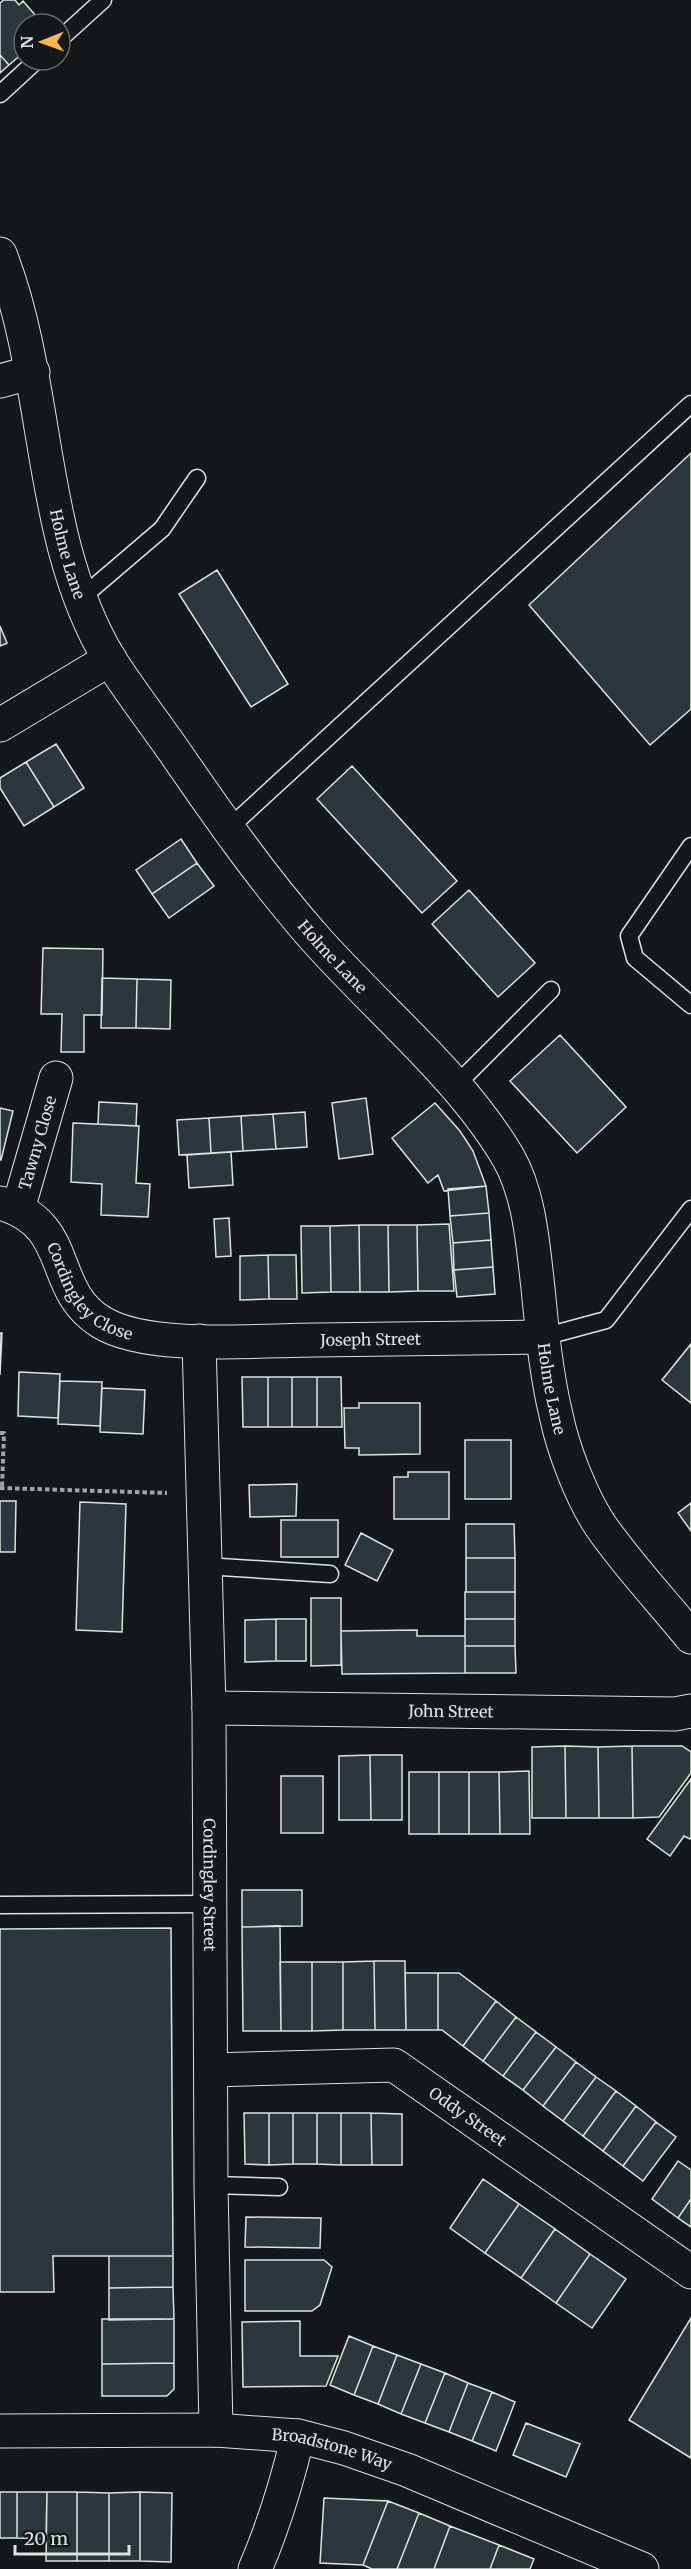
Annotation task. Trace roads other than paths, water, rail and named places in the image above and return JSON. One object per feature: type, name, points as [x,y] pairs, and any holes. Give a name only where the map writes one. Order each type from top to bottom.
[{"type":"street","name":"Holme Lane","points":[[0,254],[14,291],[33,372],[62,535],[80,599],[110,659],[266,881],[314,938],[455,1086],[510,1160],[523,1197],[532,1238],[543,1337],[556,1417],[575,1475],[599,1523],[691,1637]]},
{"type":"street","points":[[0,381],[33,372]]},
{"type":"street","points":[[0,725],[110,659]]},
{"type":"street","name":"Tawny Close","points":[[9,1206],[56,1078]]},
{"type":"street","name":"Cordingley Close","points":[[9,1206],[34,1219],[47,1233],[56,1249],[70,1288],[82,1306],[99,1322],[120,1332],[141,1337],[199,1341]]},
{"type":"street","name":"Joseph Street","points":[[199,1341],[543,1337]]},
{"type":"street","name":"Cordingley Street","points":[[199,1341],[209,1708],[211,2185],[216,2430]]},
{"type":"street","name":"John Street","points":[[209,1708],[675,1714],[691,1711]]},
{"type":"street","name":"Oddy Street","points":[[212,2070],[394,2066],[691,2272]]},
{"type":"street","name":"Broadstone Way","points":[[0,2431],[216,2430],[298,2436],[344,2448],[407,2470],[642,2569]]},
{"type":"street","points":[[255,2569],[287,2485],[298,2436]]},
{"type":"lane","points":[[72,28],[103,0]]},
{"type":"lane","points":[[0,94],[24,72]]},
{"type":"lane","points":[[228,829],[691,404]]},
{"type":"lane","points":[[80,599],[162,529],[197,478]]},
{"type":"lane","points":[[691,846],[629,936],[635,958],[691,1005]]},
{"type":"lane","points":[[455,1086],[551,990]]},
{"type":"lane","points":[[543,1337],[606,1320],[691,1209]]},
{"type":"lane","points":[[205,1566],[330,1574]]},
{"type":"lane","points":[[0,1905],[211,1904]]},
{"type":"lane","points":[[211,2185],[279,2187]]}]
